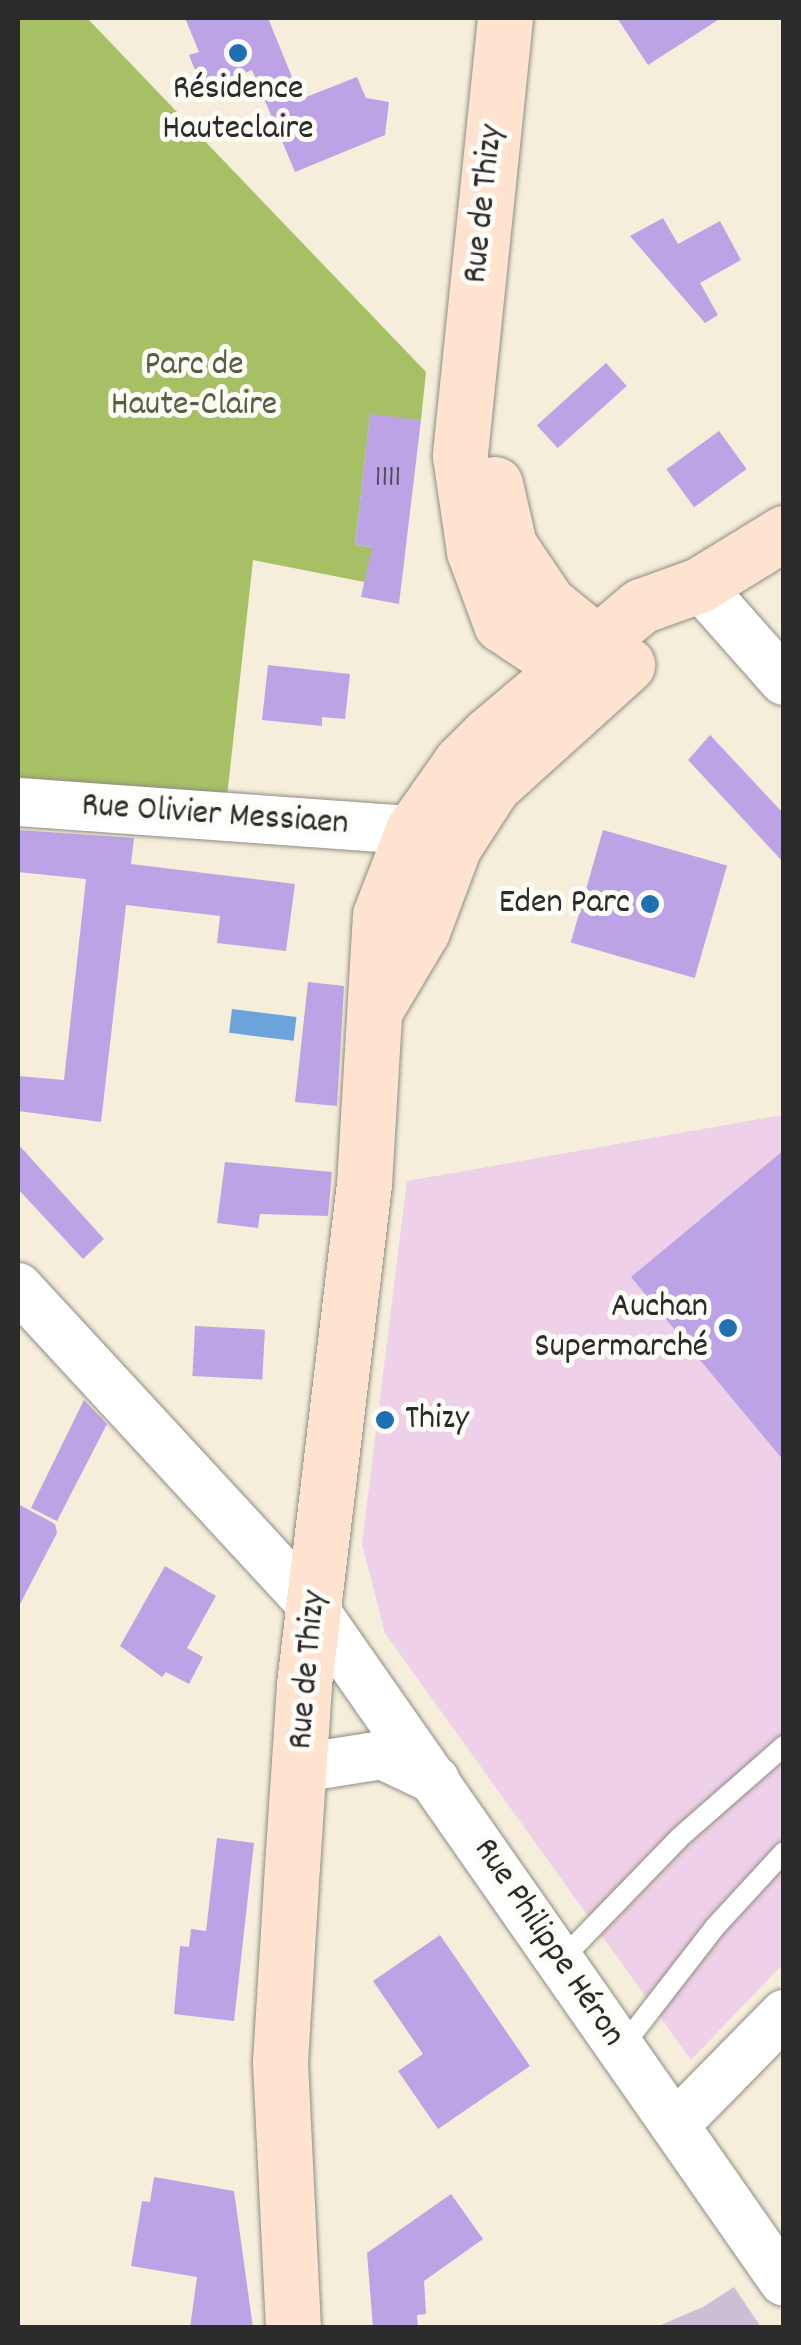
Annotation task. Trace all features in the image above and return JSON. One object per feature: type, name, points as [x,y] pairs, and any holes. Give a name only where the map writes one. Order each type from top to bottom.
[{"type":"main road","name":"Rue de Thizy","points":[[501,624],[471,532],[460,456],[504,18]]},
{"type":"main road","name":"Rue de Thizy","points":[[466,391],[510,546],[595,666]]},
{"type":"main road","points":[[487,736],[501,624],[595,666],[699,585],[784,534]]},
{"type":"main road","name":"Rue de Thizy","points":[[294,2328],[280,2062],[312,1606],[356,1276],[380,915],[414,830],[460,762],[487,736],[595,666]]},
{"type":"main road","name":"Rue de Thizy","points":[[373,1015],[422,931],[454,846],[493,786],[595,666]]},
{"type":"street","points":[[699,585],[784,681]]},
{"type":"street","name":"Rue Olivier Messiaen","points":[[18,802],[414,830]]},
{"type":"street","name":"Rue Philippe Héron","points":[[18,1287],[312,1606],[784,2282]]},
{"type":"street","points":[[301,1768],[382,1754],[435,1780]]},
{"type":"street","points":[[675,2125],[784,2014]]},
{"type":"lane","points":[[560,1961],[679,1838],[784,1746]]},
{"type":"lane","points":[[621,2049],[715,1927],[784,1852]]},
{"type":"shaded area","points":[[783,1115],[783,1964],[691,2060],[385,1633],[362,1544],[407,1181]]},
{"type":"shaded area","points":[[734,2287],[761,2327],[656,2327],[703,2307]]},
{"type":"green space","name":"Parc de Haute-Claire","points":[[18,18],[87,18],[426,372],[421,420],[370,415],[355,545],[405,551],[400,589],[253,560],[227,797],[18,777]]},
{"type":"water","points":[[232,1009],[297,1017],[294,1041],[229,1033]]},
{"type":"building","points":[[185,18],[268,18],[301,99],[357,77],[366,98],[389,102],[385,135],[295,172],[252,70],[203,90],[189,55],[199,52]]},
{"type":"building","points":[[617,18],[721,18],[648,65]]},
{"type":"building","points":[[663,218],[678,244],[720,221],[741,260],[700,283],[718,315],[705,323],[630,236]]},
{"type":"building","points":[[606,363],[627,386],[558,448],[537,425]]},
{"type":"building","points":[[370,414],[421,420],[399,604],[361,597],[372,547],[355,545]]},
{"type":"building","points":[[719,431],[747,469],[694,507],[666,469]]},
{"type":"building","points":[[268,665],[350,674],[345,719],[322,717],[322,726],[262,720]]},
{"type":"building","points":[[710,735],[784,814],[784,863],[688,760]]},
{"type":"building","points":[[18,830],[134,838],[131,864],[295,884],[286,951],[217,943],[220,916],[126,905],[101,1122],[18,1111],[18,1076],[64,1080],[86,879],[18,872]]},
{"type":"building","name":"Eden Parc","points":[[603,830],[727,866],[695,978],[571,942]]},
{"type":"building","points":[[308,982],[344,986],[337,1106],[295,1102]]},
{"type":"building","points":[[18,1144],[104,1239],[83,1259],[18,1189]]},
{"type":"building","name":"Auchan Supermarché","points":[[784,1150],[784,1461],[631,1277]]},
{"type":"building","points":[[225,1162],[332,1172],[328,1216],[260,1214],[258,1228],[217,1223]]},
{"type":"building","points":[[195,1326],[265,1330],[262,1380],[192,1376]]},
{"type":"building","points":[[84,1400],[107,1424],[57,1521],[31,1508]]},
{"type":"building","points":[[18,1504],[55,1524],[57,1533],[18,1608]]},
{"type":"building","points":[[165,1566],[216,1596],[187,1648],[203,1657],[189,1684],[166,1672],[162,1677],[120,1646]]},
{"type":"building","points":[[217,1838],[254,1843],[234,2021],[174,2014],[180,1946],[189,1947],[191,1929],[206,1931]]},
{"type":"building","points":[[440,1935],[530,2066],[438,2129],[398,2071],[423,2054],[373,1981]]},
{"type":"building","points":[[154,2177],[234,2191],[253,2328],[190,2328],[197,2277],[131,2266],[142,2201],[150,2202]]},
{"type":"building","points":[[451,2194],[483,2239],[424,2281],[426,2314],[417,2315],[418,2328],[373,2328],[367,2253]]},
{"type":"place","name":"Résidence Hauteclaire","points":[[238,53]]},
{"type":"place","name":"Eden Parc","points":[[650,904]]},
{"type":"place","name":"Auchan Supermarché","points":[[728,1328]]},
{"type":"place","name":"Thizy","points":[[385,1420]]}]
